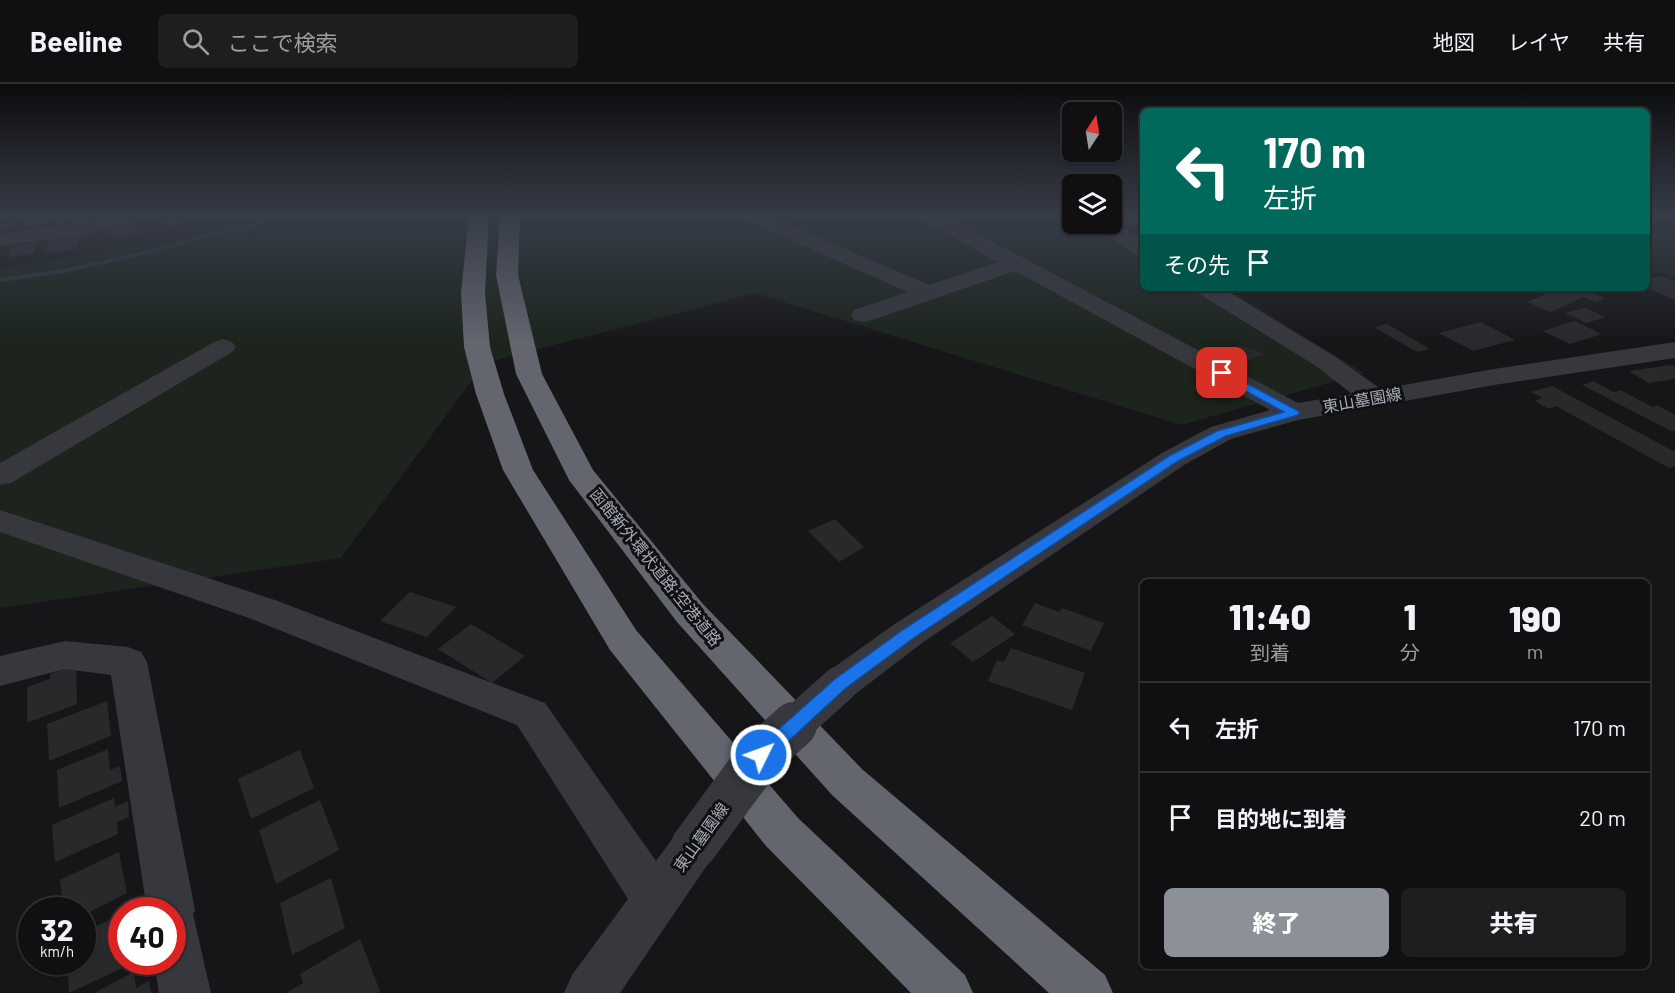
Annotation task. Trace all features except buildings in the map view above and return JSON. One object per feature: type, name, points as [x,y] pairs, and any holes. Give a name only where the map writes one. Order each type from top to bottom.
[{"type":"highway","points":[[475,258],[473,293],[477,347],[490,394],[518,470],[623,640],[782,832],[947,993]]},
{"type":"highway","name":"函館新外環状道路;空港道路","points":[[508,258],[507,275],[529,374],[580,473],[690,613],[847,782],[1088,993]]},
{"type":"street","points":[[850,258],[929,293]]},
{"type":"street","points":[[1008,258],[1294,412]]},
{"type":"street","points":[[863,315],[1016,263]]},
{"type":"street","points":[[1211,291],[1325,361],[1376,398]]},
{"type":"street","points":[[0,476],[223,347]]},
{"type":"street","name":"東山墓園線","points":[[590,993],[761,755],[840,684],[909,633],[1173,459],[1221,433],[1294,412],[1675,350]]},
{"type":"street","points":[[0,522],[262,609],[531,714],[656,899]]},
{"type":"street","points":[[0,671],[65,655],[128,662],[169,897]]},
{"type":"street","points":[[182,975],[185,993]]},
{"type":"shaded area","points":[[62,258],[1140,258],[1140,291],[1230,291],[1364,373],[1181,425],[755,293],[485,363],[341,558],[0,608],[0,268]]},
{"type":"shaded area","points":[[1650,258],[1675,258],[1675,277],[1650,271]]},
{"type":"waterway","points":[[0,280],[64,271],[119,258]]},
{"type":"route","points":[[761,755],[840,684],[909,633],[1173,459],[1221,433],[1294,412],[1222,373]]}]
